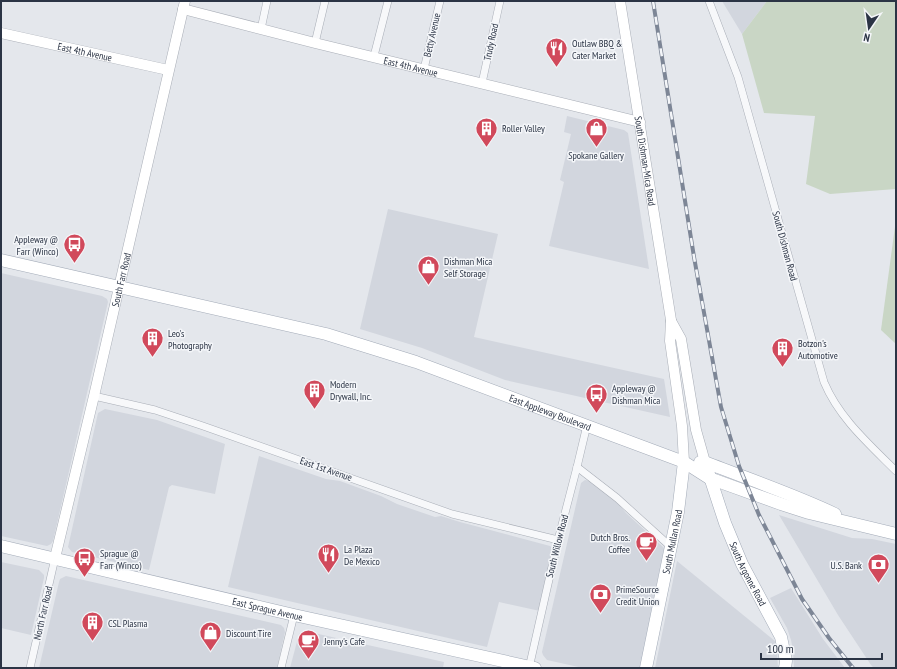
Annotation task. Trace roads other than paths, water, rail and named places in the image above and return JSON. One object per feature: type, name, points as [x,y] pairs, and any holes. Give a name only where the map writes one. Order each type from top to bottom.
[{"type":"main road","name":"East Appleway Boulevard","points":[[1,260],[326,334],[416,362],[587,425],[684,462],[709,478],[809,513],[896,534]]},
{"type":"main road","name":"East Appleway Boulevard","points":[[684,462],[705,462],[813,504],[854,524]]},
{"type":"main road","name":"South Mullan Road","points":[[646,668],[681,497],[684,462]]},
{"type":"main road","name":"South Argonne Road","points":[[705,462],[725,523],[742,564],[781,637],[786,661],[785,668]]},
{"type":"main road","name":"East Sprague Avenue","points":[[1,546],[294,615],[531,668]]},
{"type":"street","points":[[260,28],[267,1]]},
{"type":"street","points":[[315,43],[325,1]]},
{"type":"street","points":[[374,56],[388,1]]},
{"type":"street","name":"Betty Avenue","points":[[424,69],[440,1]]},
{"type":"street","name":"Trudy Road","points":[[482,84],[500,1]]},
{"type":"street","name":"South Dishman-Mica Road","points":[[620,1],[671,320],[670,341],[677,400],[682,426],[684,462]]},
{"type":"street","name":"South Dishman Road","points":[[709,1],[738,77],[824,382],[835,404],[845,418],[896,471]]},
{"type":"street","name":"East 4th Avenue","points":[[184,5],[315,43],[374,56],[640,122]]},
{"type":"street","name":"South Farr Road","points":[[55,558],[184,5]]},
{"type":"street","name":"East 4th Avenue","points":[[1,33],[168,70]]},
{"type":"street","name":"South Dishman-Mica Road","points":[[671,320],[681,339],[696,430],[705,462]]},
{"type":"street","name":"East 1st Avenue","points":[[94,396],[155,410],[452,514],[558,540]]},
{"type":"street","name":"South Willow Road","points":[[531,668],[558,540],[587,425]]},
{"type":"street","points":[[577,468],[617,498],[671,547]]},
{"type":"street","name":"North Farr Road","points":[[30,668],[55,558]]},
{"type":"street","points":[[282,668],[294,615]]},
{"type":"railway","points":[[653,1],[694,257],[721,407],[739,466],[759,515],[802,599],[829,638],[853,668]]},
{"type":"place","name":"Outlaw BBQ & Cater Market","points":[[557,68]]},
{"type":"place","name":"Roller Valley","points":[[486,148]]},
{"type":"place","name":"Spokane Gallery","points":[[596,148]]},
{"type":"place","name":"Appleway @ Farr (Winco)","points":[[74,264]]},
{"type":"place","name":"Dishman Mica Self Storage","points":[[428,286]]},
{"type":"place","name":"Leo's Photography","points":[[153,358]]},
{"type":"place","name":"Botzon's Automotive","points":[[782,368]]},
{"type":"place","name":"Modern Drywall, Inc.","points":[[314,410]]},
{"type":"place","name":"Appleway @ Dishman Mica","points":[[597,414]]},
{"type":"place","name":"Dutch Bros. Coffee","points":[[646,562]]},
{"type":"place","name":"La Plaza De Mexico","points":[[328,574]]},
{"type":"place","name":"Sprague @ Farr (Winco)","points":[[85,578]]},
{"type":"place","name":"U.S. Bank","points":[[878,584]]},
{"type":"place","name":"PrimeSource Credit Union","points":[[600,614]]},
{"type":"place","name":"CSL Plasma","points":[[93,642]]},
{"type":"place","name":"Discount Tire","points":[[210,652]]},
{"type":"place","name":"Jenny's Cafe","points":[[309,660]]}]
